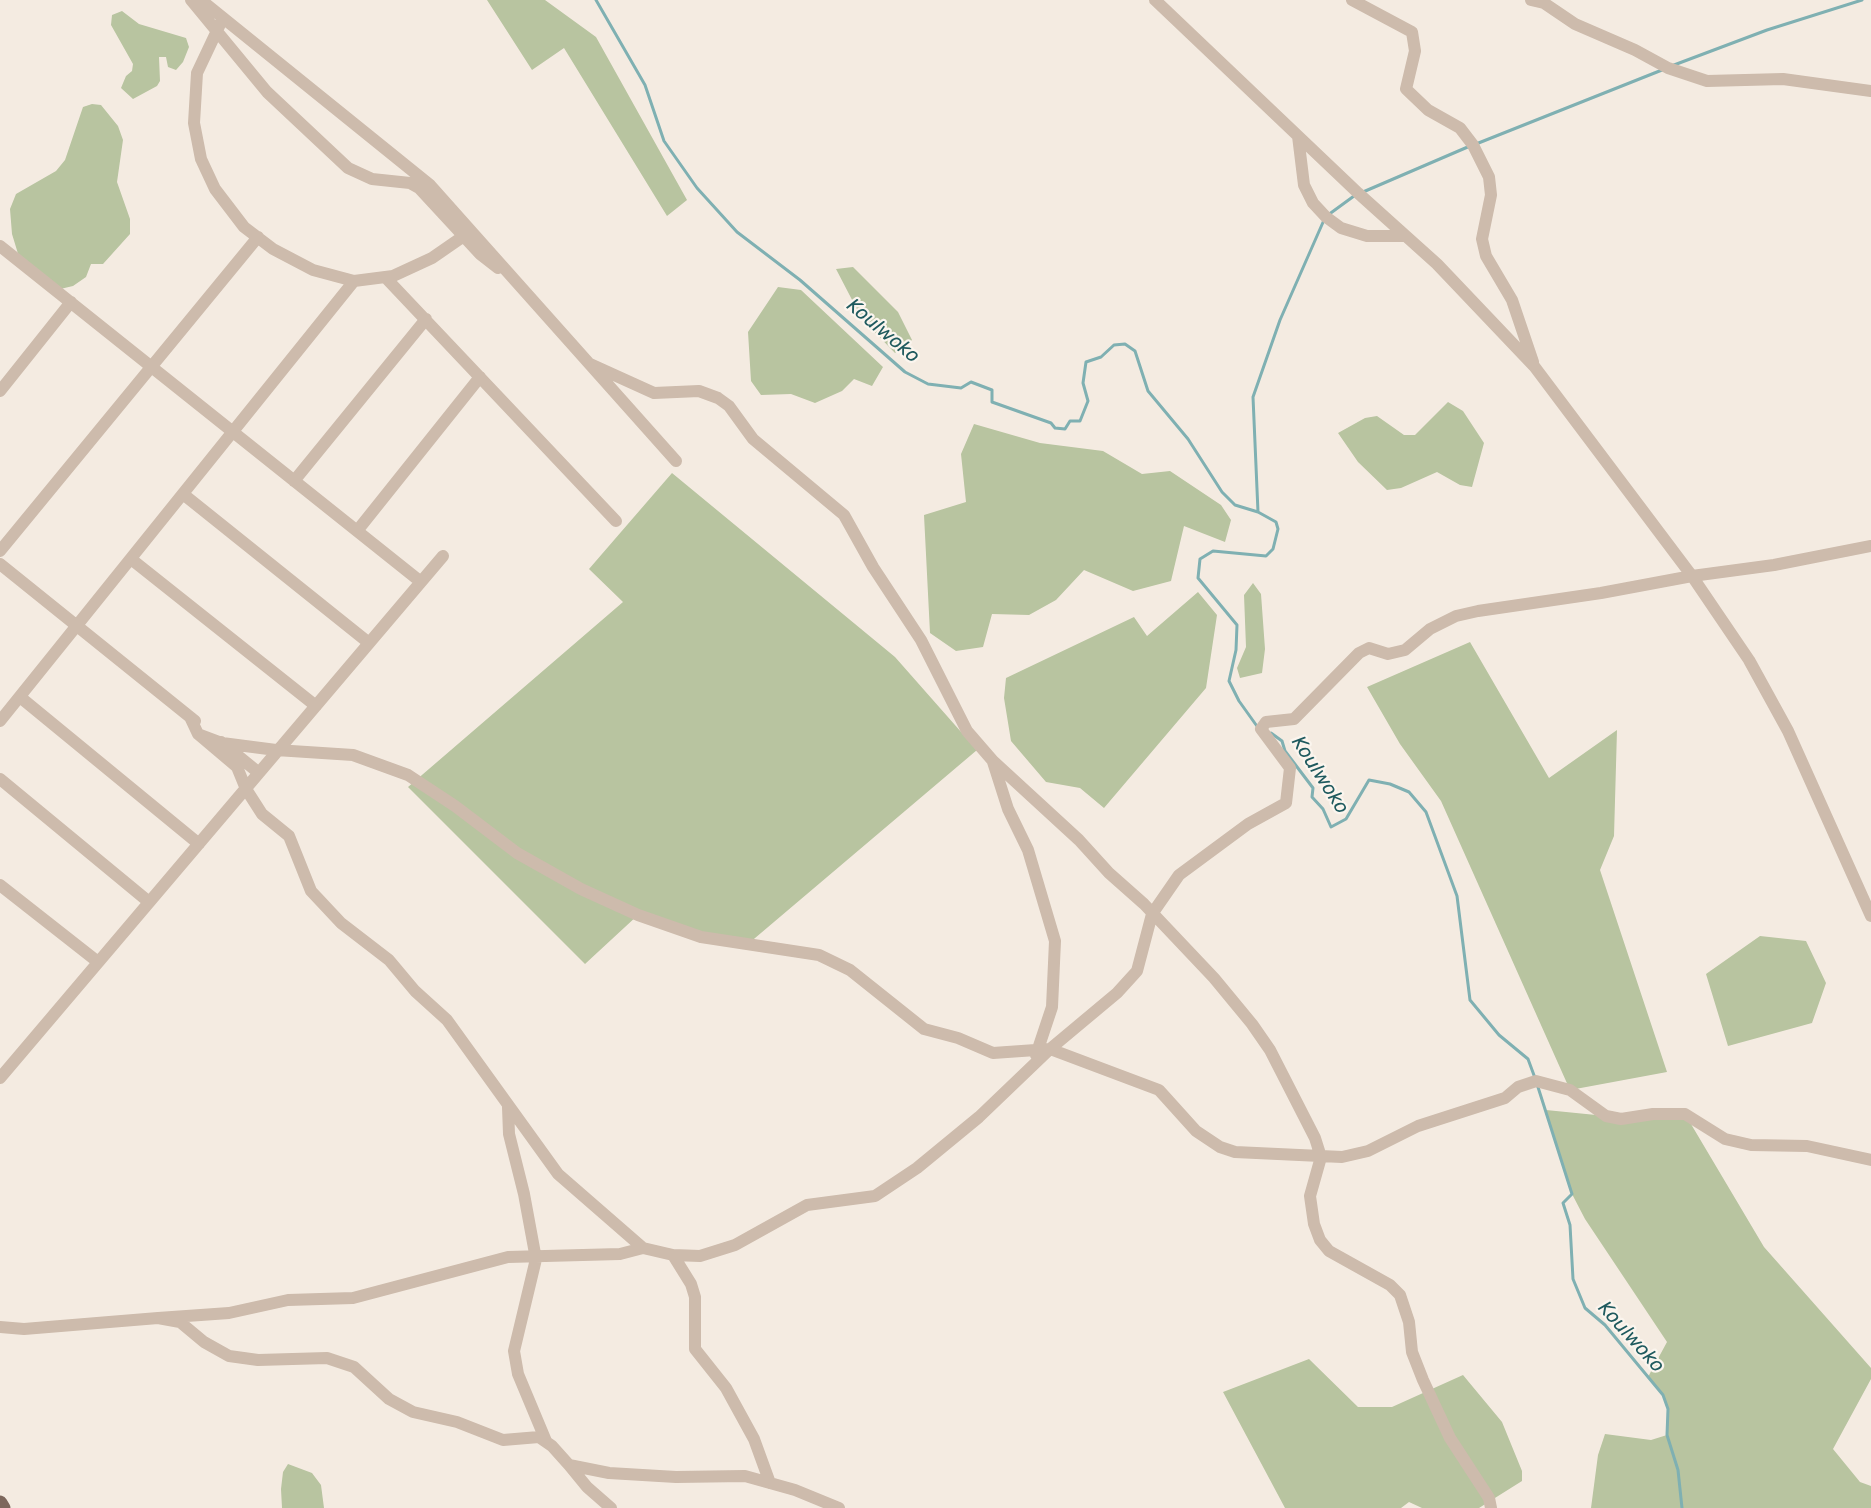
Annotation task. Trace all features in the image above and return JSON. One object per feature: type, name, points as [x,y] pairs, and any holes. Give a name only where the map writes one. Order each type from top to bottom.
[{"type":"main road","points":[[0,1503],[3,1508]]},
{"type":"street","points":[[191,0],[267,92],[348,168],[372,179],[410,183],[419,188],[507,272],[676,461]]},
{"type":"street","points":[[201,0],[430,185],[467,234]]},
{"type":"street","points":[[1155,0],[1437,264],[1534,366],[1692,576],[1749,660],[1788,731],[1871,916]]},
{"type":"street","points":[[1352,0],[1412,32],[1415,51],[1407,74],[1406,89],[1428,110],[1460,129],[1473,145],[1489,177],[1491,195],[1482,239],[1486,256],[1512,300],[1534,366]]},
{"type":"street","points":[[1531,0],[1544,3],[1575,24],[1635,50],[1668,68],[1707,81],[1783,79],[1871,91]]},
{"type":"street","points":[[224,18],[197,73],[194,123],[201,159],[215,189],[244,227],[273,249],[313,270],[354,281],[386,277],[432,258],[467,234]]},
{"type":"street","points":[[1298,136],[1299,162],[1304,185],[1313,203],[1326,217],[1341,228],[1367,236],[1406,236]]},
{"type":"street","points":[[0,551],[258,237]]},
{"type":"street","points":[[3,253],[71,302],[421,582]]},
{"type":"street","points":[[386,277],[616,521]]},
{"type":"street","points":[[0,721],[354,281]]},
{"type":"street","points":[[0,391],[71,302]]},
{"type":"street","points":[[294,481],[426,319]]},
{"type":"street","points":[[590,364],[654,393],[699,391],[718,398],[729,406],[753,439],[844,515],[873,567],[921,640],[967,731],[993,761],[1079,840],[1214,978],[1270,1050],[1316,1138],[1321,1157],[1310,1196],[1314,1224],[1320,1240],[1329,1251],[1390,1286],[1400,1295],[1409,1322],[1412,1352],[1423,1380],[1450,1438],[1489,1498],[1491,1508]]},
{"type":"street","points":[[357,531],[480,377]]},
{"type":"street","points":[[183,494],[369,643]]},
{"type":"street","points":[[0,1327],[24,1329],[229,1313],[288,1300],[353,1298],[451,1270],[508,1257],[620,1254],[643,1248],[673,1255],[700,1256],[735,1245],[807,1205],[875,1196],[917,1168],[980,1117],[1033,1065],[1044,1049],[1117,993],[1137,971],[1152,914],[1179,875],[1248,824],[1286,803],[1290,768],[1261,729],[1266,723],[1293,719],[1359,653],[1369,648],[1388,654],[1405,650],[1430,629],[1456,616],[1478,611],[1774,565],[1871,546]]},
{"type":"street","points":[[0,1078],[443,556]]},
{"type":"street","points":[[131,559],[316,706]]},
{"type":"street","points":[[0,564],[259,773]]},
{"type":"street","points":[[20,697],[199,844]]},
{"type":"street","points":[[190,717],[198,734],[237,767],[246,789],[262,814],[289,836],[311,891],[341,923],[389,960],[415,991],[447,1020],[558,1174],[605,1212],[643,1248]]},
{"type":"street","points":[[198,734],[222,743],[278,750],[353,754],[408,775],[455,806],[517,853],[580,889],[638,915],[701,937],[819,955],[850,970],[924,1029],[958,1038],[993,1053],[1044,1049],[1159,1090],[1196,1131],[1220,1147],[1235,1152],[1342,1157],[1368,1151],[1418,1126],[1505,1098],[1518,1087],[1536,1080],[1570,1090],[1606,1116],[1621,1119],[1653,1114],[1685,1114],[1725,1140],[1751,1145],[1807,1146],[1871,1160]]},
{"type":"street","points":[[993,761],[1008,809],[1028,850],[1055,940],[1052,1007],[1044,1049]]},
{"type":"street","points":[[0,779],[150,902]]},
{"type":"street","points":[[0,885],[98,962]]},
{"type":"street","points":[[508,1107],[509,1134],[524,1194],[535,1255],[514,1351],[518,1374],[546,1441],[587,1487],[611,1508]]},
{"type":"street","points":[[673,1255],[695,1297],[695,1349],[726,1388],[754,1439],[770,1483]]},
{"type":"street","points":[[158,1318],[180,1322],[204,1342],[229,1356],[258,1360],[327,1358],[354,1367],[389,1399],[412,1412],[457,1422],[503,1440],[533,1436],[546,1441]]},
{"type":"street","points":[[569,1465],[609,1473],[676,1477],[745,1476],[839,1508]]},
{"type":"green space","points":[[487,0],[545,0],[596,37],[687,200],[667,216],[564,48],[532,70]]},
{"type":"green space","points":[[122,11],[139,24],[186,38],[189,47],[183,62],[176,70],[168,67],[166,57],[159,57],[160,81],[157,86],[133,99],[121,88],[126,76],[132,71],[133,64],[111,25],[112,15]]},
{"type":"green space","points":[[92,104],[101,105],[118,126],[123,140],[117,182],[130,219],[130,234],[103,264],[91,264],[86,277],[73,286],[56,290],[19,257],[12,234],[10,209],[16,194],[56,171],[65,160],[83,107]]},
{"type":"green space","points":[[853,267],[898,312],[912,340],[895,353],[862,319],[836,269]]},
{"type":"green space","points":[[778,287],[801,290],[883,367],[872,386],[854,379],[842,391],[815,403],[791,394],[761,395],[751,381],[748,332]]},
{"type":"green space","points":[[1448,402],[1463,411],[1484,443],[1472,487],[1460,485],[1437,472],[1401,488],[1387,490],[1358,462],[1338,433],[1365,418],[1377,416],[1404,435],[1415,435]]},
{"type":"green space","points":[[974,424],[1040,443],[1103,451],[1142,474],[1170,471],[1221,505],[1231,520],[1225,542],[1184,526],[1171,581],[1133,591],[1084,570],[1056,600],[1029,615],[992,614],[983,647],[956,651],[930,633],[924,515],[966,502],[961,454]]},
{"type":"green space","points":[[672,473],[895,657],[977,750],[748,944],[638,915],[585,964],[408,787],[623,602],[589,569]]},
{"type":"green space","points":[[1253,583],[1261,594],[1265,649],[1262,673],[1240,678],[1237,668],[1246,647],[1244,595]]},
{"type":"green space","points":[[1198,592],[1217,615],[1206,688],[1104,808],[1080,788],[1046,782],[1011,741],[1004,698],[1006,678],[1134,617],[1147,636]]},
{"type":"green space","points":[[1470,642],[1549,778],[1617,730],[1614,836],[1600,870],[1667,1072],[1570,1090],[1441,801],[1400,744],[1367,687]]},
{"type":"green space","points":[[1760,936],[1806,941],[1826,983],[1812,1023],[1728,1046],[1706,974]]},
{"type":"green space","points":[[1546,1110],[1606,1116],[1685,1114],[1764,1247],[1871,1368],[1871,1379],[1833,1449],[1860,1482],[1871,1486],[1871,1508],[1591,1508],[1598,1455],[1605,1434],[1651,1440],[1667,1435],[1668,1409],[1663,1395],[1648,1377],[1667,1342],[1585,1219],[1572,1194]]},
{"type":"green space","points":[[1309,1359],[1358,1407],[1392,1407],[1463,1375],[1502,1422],[1522,1471],[1522,1481],[1479,1508],[1422,1508],[1409,1502],[1401,1508],[1285,1508],[1223,1392]]},
{"type":"green space","points":[[288,1464],[312,1473],[321,1485],[324,1508],[282,1508],[283,1472]]},
{"type":"waterway","name":"Koulwoko","points":[[596,0],[645,85],[664,141],[697,188],[737,232],[800,280],[905,372],[928,384],[961,388],[971,382],[992,390],[992,402],[1051,423],[1055,428],[1065,429],[1070,421],[1080,421],[1088,401],[1083,383],[1086,362],[1101,357],[1114,345],[1125,344],[1135,351],[1148,391],[1188,439],[1222,492],[1235,505],[1258,512],[1276,522],[1278,529],[1273,549],[1266,556],[1213,551],[1200,559],[1198,578],[1237,625],[1236,650],[1229,681],[1239,701],[1259,729]]},
{"type":"waterway","points":[[1674,65],[1767,30],[1862,0]]},
{"type":"waterway","points":[[1476,144],[1662,70]]},
{"type":"waterway","points":[[1363,192],[1470,146]]},
{"type":"waterway","points":[[1328,215],[1354,196]]},
{"type":"waterway","points":[[1258,512],[1253,397],[1280,320],[1324,220]]},
{"type":"waterway","name":"Koulwoko","points":[[1271,733],[1282,741],[1285,751],[1313,788],[1312,797],[1323,809],[1331,827],[1346,819],[1369,780],[1390,784],[1409,792],[1426,812],[1457,896],[1470,1000],[1499,1035],[1528,1059],[1535,1078]]},
{"type":"waterway","name":"Koulwoko","points":[[1537,1084],[1572,1194],[1563,1203],[1570,1225],[1573,1279],[1585,1308],[1605,1325],[1663,1395],[1668,1409],[1667,1435],[1678,1470],[1682,1508]]}]
